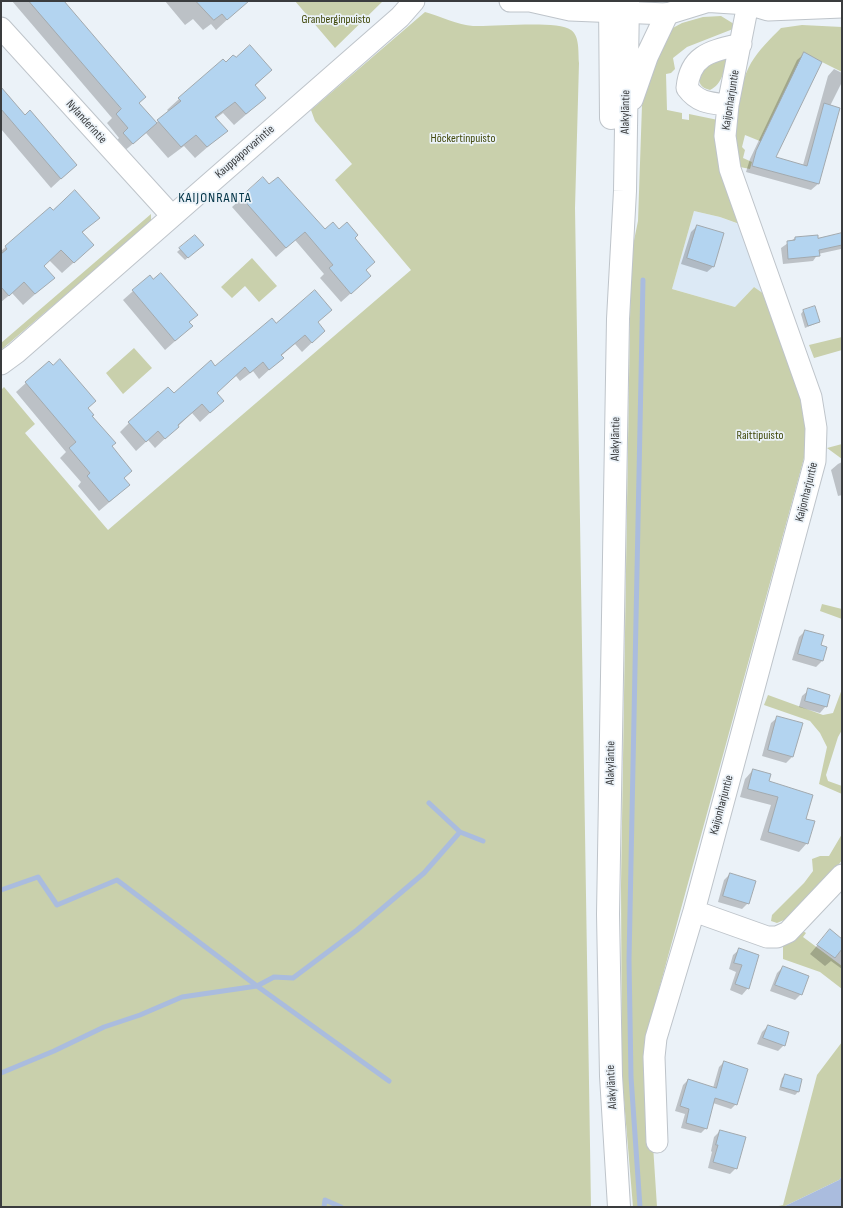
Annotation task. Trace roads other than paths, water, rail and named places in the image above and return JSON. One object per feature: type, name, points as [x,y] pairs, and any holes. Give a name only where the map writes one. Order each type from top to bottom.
[{"type":"main road","name":"Alakyläntie","points":[[619,7],[626,116],[625,191],[618,319],[608,914],[611,1076],[619,1207]]},
{"type":"main road","name":"Alakyläntie","points":[[618,319],[612,191],[619,7]]},
{"type":"main road","points":[[626,116],[648,56],[667,14]]},
{"type":"street","name":"Kauppaporvarintie","points":[[1,364],[16,353],[400,17],[414,1]]},
{"type":"street","points":[[510,1],[531,1],[570,10],[619,7],[667,14],[703,2],[751,2],[768,10],[842,7]]},
{"type":"street","name":"Kaijonharjuntie","points":[[657,1142],[654,1057],[656,1038],[694,911],[815,462],[816,428],[811,397],[730,169],[725,136],[728,105],[751,2]]},
{"type":"street","name":"Nylanderintie","points":[[1,28],[172,216]]},
{"type":"street","points":[[728,105],[707,102],[694,97],[687,88],[688,74],[701,57],[720,49],[741,44]]},
{"type":"street","points":[[694,911],[767,937],[777,938],[788,932],[842,875]]},
{"type":"water","points":[[842,1176],[842,1207],[783,1207],[839,1180]]},
{"type":"waterway","points":[[640,1207],[631,1077],[629,960],[643,280]]},
{"type":"waterway","points":[[429,803],[460,832],[483,841]]},
{"type":"waterway","points":[[1,1073],[54,1051],[104,1027],[140,1015],[182,997],[257,986],[274,977],[293,978],[357,930],[424,873],[460,832]]},
{"type":"waterway","points":[[1,890],[38,877],[57,905],[117,880],[257,986],[389,1081]]},
{"type":"waterway","points":[[324,1207],[325,1200],[341,1207]]},
{"type":"district","name":"KAIJONRANTA","points":[[215,198]]},
{"type":"park label","name":"Granberginpuisto","points":[[336,20]]},
{"type":"park label","name":"Höckertinpuisto","points":[[463,139]]},
{"type":"park label","name":"Raittipuisto","points":[[760,436]]}]
